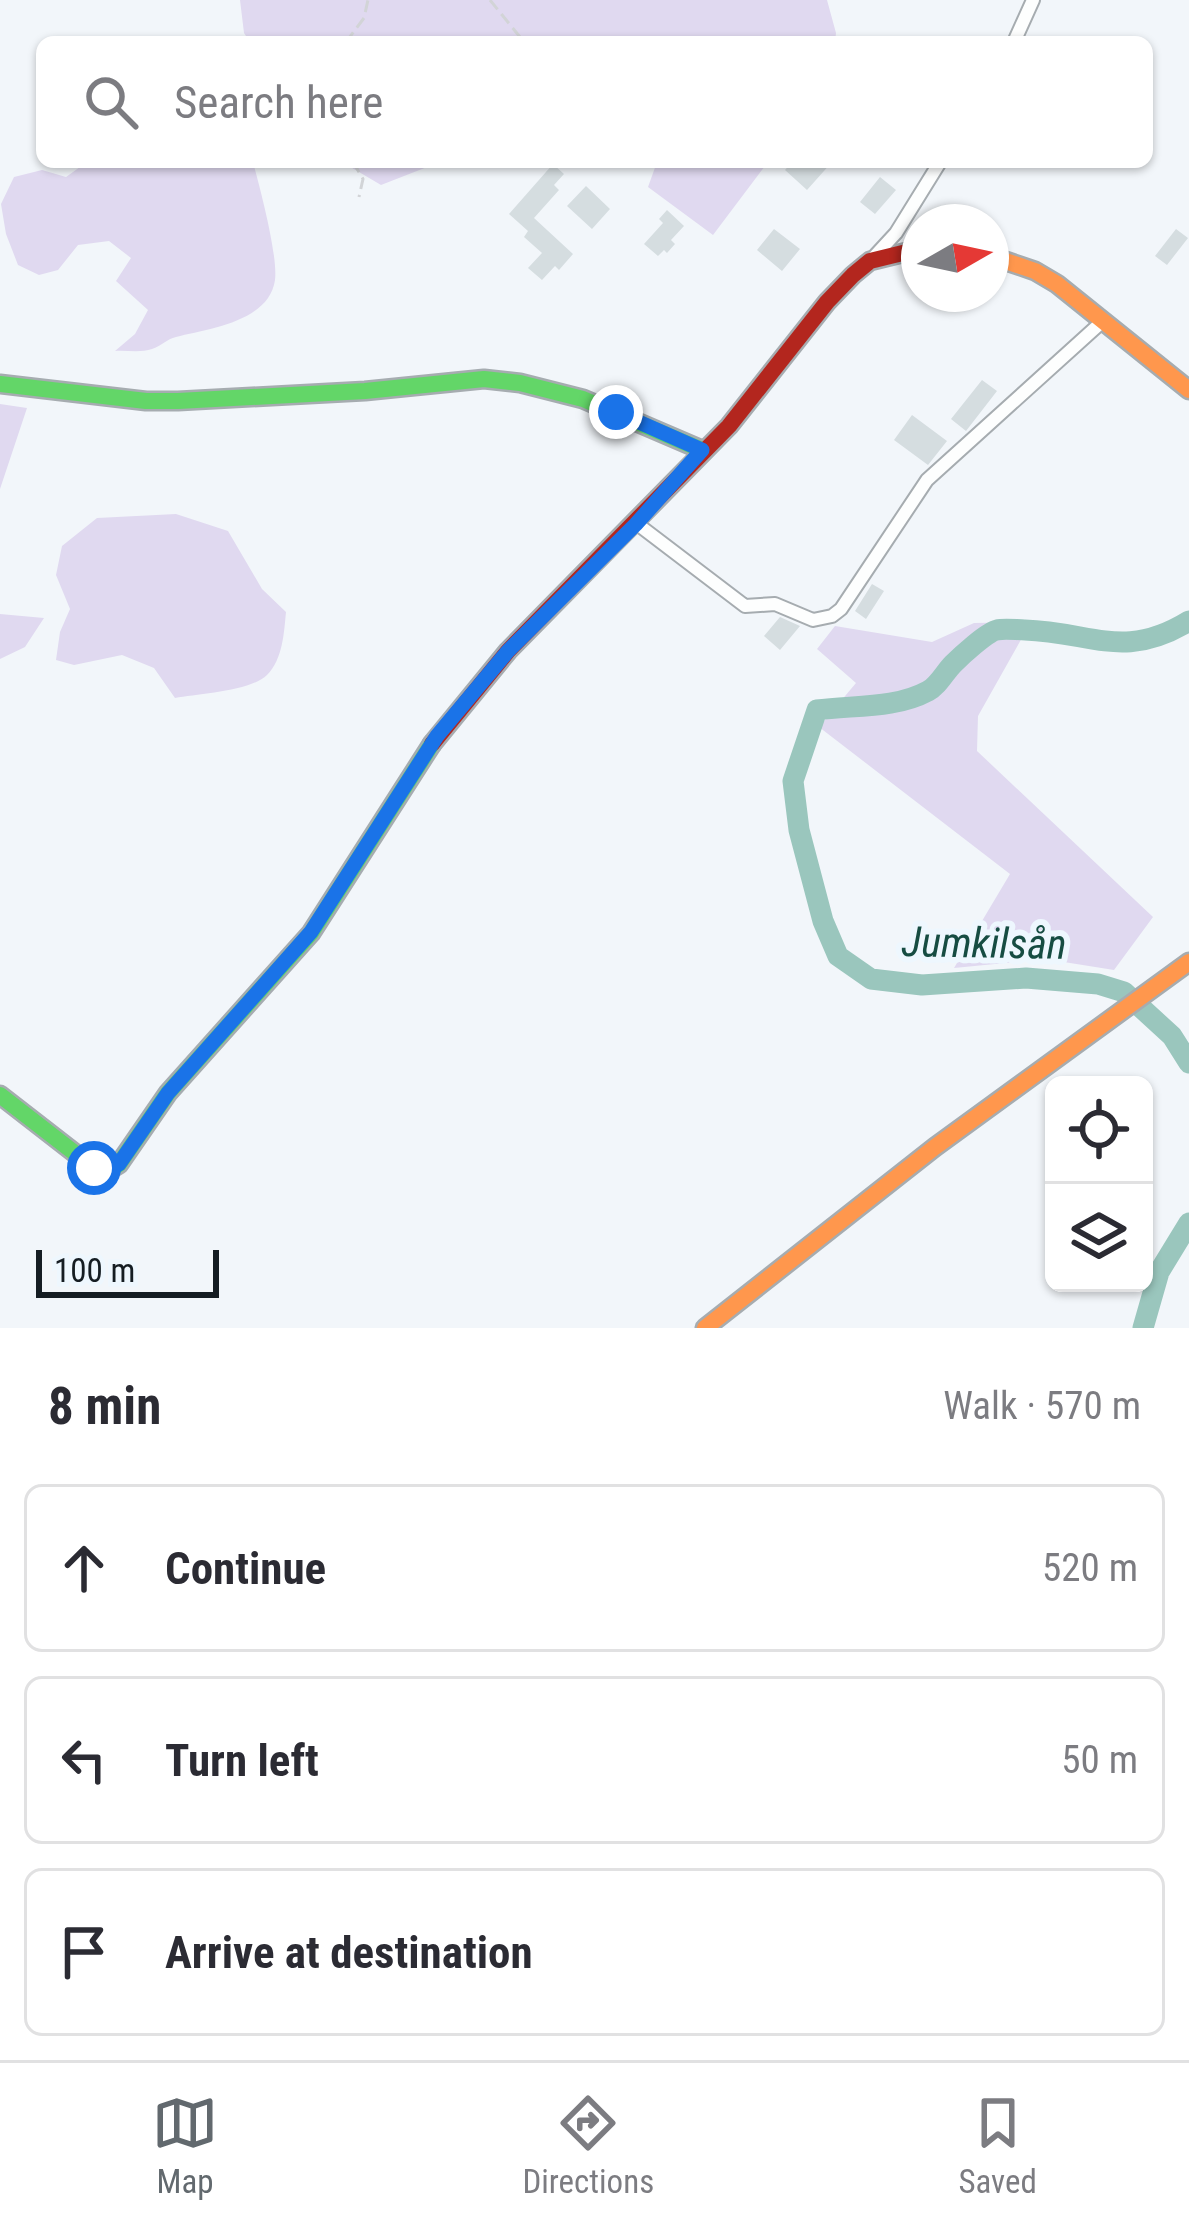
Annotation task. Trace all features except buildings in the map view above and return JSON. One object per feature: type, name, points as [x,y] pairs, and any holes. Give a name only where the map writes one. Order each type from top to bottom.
[{"type":"street","points":[[1017,36],[1033,0]]},
{"type":"street","points":[[0,1095],[94,1168],[111,1169],[119,1164],[168,1093],[311,932],[437,736],[508,651],[729,426],[827,302],[896,233],[936,168]]},
{"type":"street","points":[[870,261],[901,253]]},
{"type":"street","points":[[1009,263],[1046,278],[1189,390]]},
{"type":"street","points":[[636,524],[745,606],[775,604],[813,620],[832,616],[927,480],[1104,320]]},
{"type":"street","points":[[0,384],[178,401],[484,379],[583,399],[702,450]]},
{"type":"street","points":[[705,1328],[935,1147],[1189,962]]},
{"type":"path","points":[[350,36],[364,18],[368,0]]},
{"type":"path","points":[[490,0],[519,36]]},
{"type":"path","points":[[357,168],[364,179],[359,196]]},
{"type":"shaded area","points":[[240,0],[827,0],[836,33],[246,36]]},
{"type":"shaded area","points":[[79,168],[255,168],[274,255],[270,294],[262,306],[220,327],[173,338],[148,350],[115,351],[135,334],[148,310],[116,281],[131,258],[109,241],[78,245],[58,270],[39,275],[18,265],[6,234],[1,204],[14,177],[42,170],[66,177]]},
{"type":"shaded area","points":[[352,168],[425,168],[381,185]]},
{"type":"shaded area","points":[[655,168],[763,168],[713,235],[648,187]]},
{"type":"shaded area","points":[[0,404],[27,408],[0,489]]},
{"type":"shaded area","points":[[176,514],[228,531],[262,589],[286,612],[282,645],[272,669],[249,685],[175,698],[154,668],[122,655],[74,665],[56,660],[70,609],[56,575],[62,546],[97,518]]},
{"type":"shaded area","points":[[0,614],[44,618],[25,647],[0,659]]},
{"type":"shaded area","points":[[1031,622],[978,716],[977,751],[1153,917],[1114,970],[1045,959],[954,968],[1010,874],[819,727],[856,683],[817,649],[835,626],[932,642],[974,623]]},
{"type":"waterway","name":"Jumkilsån","points":[[1189,621],[1166,633],[1126,642],[1025,630],[993,632],[957,660],[932,689],[915,697],[817,710],[793,781],[799,830],[823,921],[838,956],[871,979],[922,985],[1026,978],[1098,984],[1124,992],[1172,1036],[1189,1063]]},
{"type":"waterway","name":"Jumkilsån","points":[[1143,1328],[1159,1272],[1189,1223]]},
{"type":"traffic: fast","points":[[0,384],[178,401],[484,379],[583,399],[702,450]]},
{"type":"traffic: fast","points":[[0,1095],[94,1168],[111,1169],[119,1164],[168,1093],[311,933],[432,744]]},
{"type":"traffic: slow","points":[[1009,262],[1057,284],[1189,390]]},
{"type":"traffic: slow","points":[[705,1328],[935,1147],[1189,962]]},
{"type":"traffic: jam","points":[[432,744],[508,651],[729,426],[827,302],[870,261],[901,253]]},
{"type":"route","points":[[94,1168],[111,1169],[119,1164],[168,1093],[311,932],[437,736],[508,651],[636,524],[702,450],[616,412]]}]
